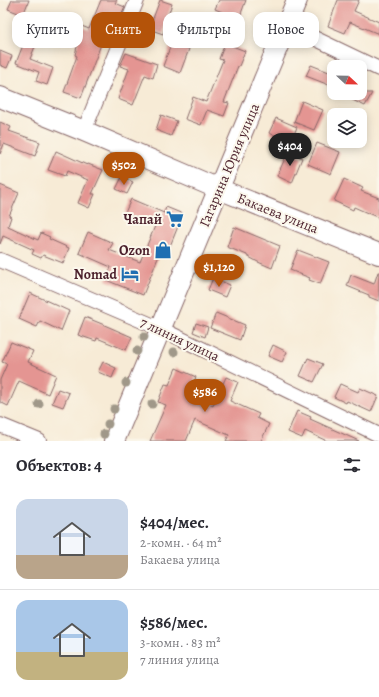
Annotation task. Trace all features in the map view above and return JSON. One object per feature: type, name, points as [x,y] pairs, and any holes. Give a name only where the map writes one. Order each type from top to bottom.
[{"type":"main road","name":"Гагарина Юрия улица","points":[[292,12],[297,0]]},
{"type":"main road","name":"Гагарина Юрия улица","points":[[114,441],[277,48]]},
{"type":"main road","name":"Бакаева улица","points":[[0,97],[379,254]]},
{"type":"street","points":[[84,131],[137,0]]},
{"type":"street","points":[[319,41],[379,70]]},
{"type":"street","name":"7 линия улица","points":[[0,260],[161,329],[379,435]]},
{"type":"street","points":[[0,425],[39,441]]},
{"type":"building","points":[[12,0],[29,0],[24,12],[16,12],[8,9]]},
{"type":"building","points":[[101,0],[117,0],[115,3],[125,7],[123,12],[96,12]]},
{"type":"building","points":[[160,0],[172,4],[169,12],[163,12],[163,34],[155,31],[155,13]]},
{"type":"building","points":[[219,0],[246,0],[242,12],[222,12],[215,9]]},
{"type":"building","points":[[338,0],[359,0],[354,11],[379,22],[379,34],[350,22],[345,33],[328,26]]},
{"type":"building","points":[[91,24],[91,48],[100,48],[81,98],[64,92],[77,56],[75,55],[77,48],[83,48],[83,27],[89,29]]},
{"type":"building","points":[[22,48],[34,48],[30,59],[53,68],[47,85],[36,81],[39,72],[16,63]]},
{"type":"building","points":[[170,48],[189,49],[180,73],[163,66]]},
{"type":"building","points":[[223,48],[238,48],[245,51],[224,102],[229,103],[224,116],[207,110],[201,125],[185,119],[193,97],[206,102],[223,60],[219,59]]},
{"type":"building","points":[[0,51],[12,56],[7,68],[0,65]]},
{"type":"building","points":[[126,53],[157,64],[153,78],[145,75],[133,105],[118,99],[129,69],[120,66]]},
{"type":"building","points":[[311,65],[327,71],[327,84],[306,76]]},
{"type":"building","points":[[367,93],[372,93],[365,106],[353,100],[367,100]]},
{"type":"building","points":[[302,101],[323,110],[314,130],[294,122]]},
{"type":"building","points":[[161,115],[177,121],[171,136],[156,130]]},
{"type":"building","points":[[276,118],[297,127],[291,142],[269,133]]},
{"type":"building","points":[[0,122],[11,127],[9,131],[40,142],[35,156],[4,144],[0,154]]},
{"type":"building","points":[[317,143],[340,152],[331,174],[308,164]]},
{"type":"building","points":[[56,151],[87,165],[88,164],[103,170],[92,194],[95,194],[89,208],[78,203],[88,180],[67,171],[65,176],[48,170]]},
{"type":"building","points":[[288,152],[302,158],[292,183],[277,176]]},
{"type":"building","points":[[122,177],[133,182],[127,194],[116,189]]},
{"type":"building","points":[[344,179],[363,188],[361,191],[379,198],[379,218],[354,207],[353,210],[334,201]]},
{"type":"building","points":[[0,185],[19,193],[9,216],[11,217],[8,226],[38,240],[41,233],[50,237],[49,239],[69,248],[63,263],[43,255],[41,258],[32,254],[34,250],[3,236],[0,244]]},
{"type":"building","points":[[131,199],[164,213],[166,207],[183,214],[166,256],[160,253],[143,295],[106,280],[111,267],[79,253],[88,232],[113,243],[109,250],[140,262],[155,226],[125,213]]},
{"type":"building","points":[[234,227],[280,246],[272,268],[247,255],[227,247]]},
{"type":"building","points":[[298,250],[329,262],[320,284],[309,280],[310,278],[290,270]]},
{"type":"building","points":[[378,272],[379,301],[347,286],[351,275],[374,284]]},
{"type":"building","points":[[213,278],[230,285],[225,297],[208,290]]},
{"type":"building","points":[[30,293],[69,311],[61,331],[40,321],[37,327],[19,319]]},
{"type":"building","points":[[216,313],[245,325],[240,340],[210,328]]},
{"type":"building","points":[[85,317],[132,337],[126,350],[97,338],[96,341],[78,335]]},
{"type":"building","points":[[196,323],[208,327],[205,337],[193,332]]},
{"type":"building","points":[[11,342],[33,351],[28,362],[56,375],[48,394],[19,381],[8,406],[0,402],[0,380],[7,364],[2,362]]},
{"type":"building","points":[[273,345],[287,352],[282,362],[268,356]]},
{"type":"building","points":[[308,358],[323,364],[314,382],[300,376]]},
{"type":"building","points":[[103,362],[116,368],[112,378],[98,372]]},
{"type":"building","points":[[176,368],[196,377],[189,394],[213,406],[226,377],[238,382],[230,401],[259,414],[257,418],[269,424],[261,441],[226,441],[229,435],[195,420],[186,441],[150,441],[166,405],[158,402],[165,384],[169,385]]},
{"type":"building","points":[[340,384],[358,392],[360,388],[378,396],[371,412],[334,397]]},
{"type":"building","points":[[58,389],[69,393],[63,407],[52,403]]},
{"type":"building","points":[[297,411],[311,417],[310,419],[359,441],[327,441],[305,431],[302,438],[288,432]]},
{"type":"place","name":"Чапай","points":[[175,219]]},
{"type":"place","name":"Ozon","points":[[163,250]]},
{"type":"place","name":"Nomad","points":[[130,274]]}]
